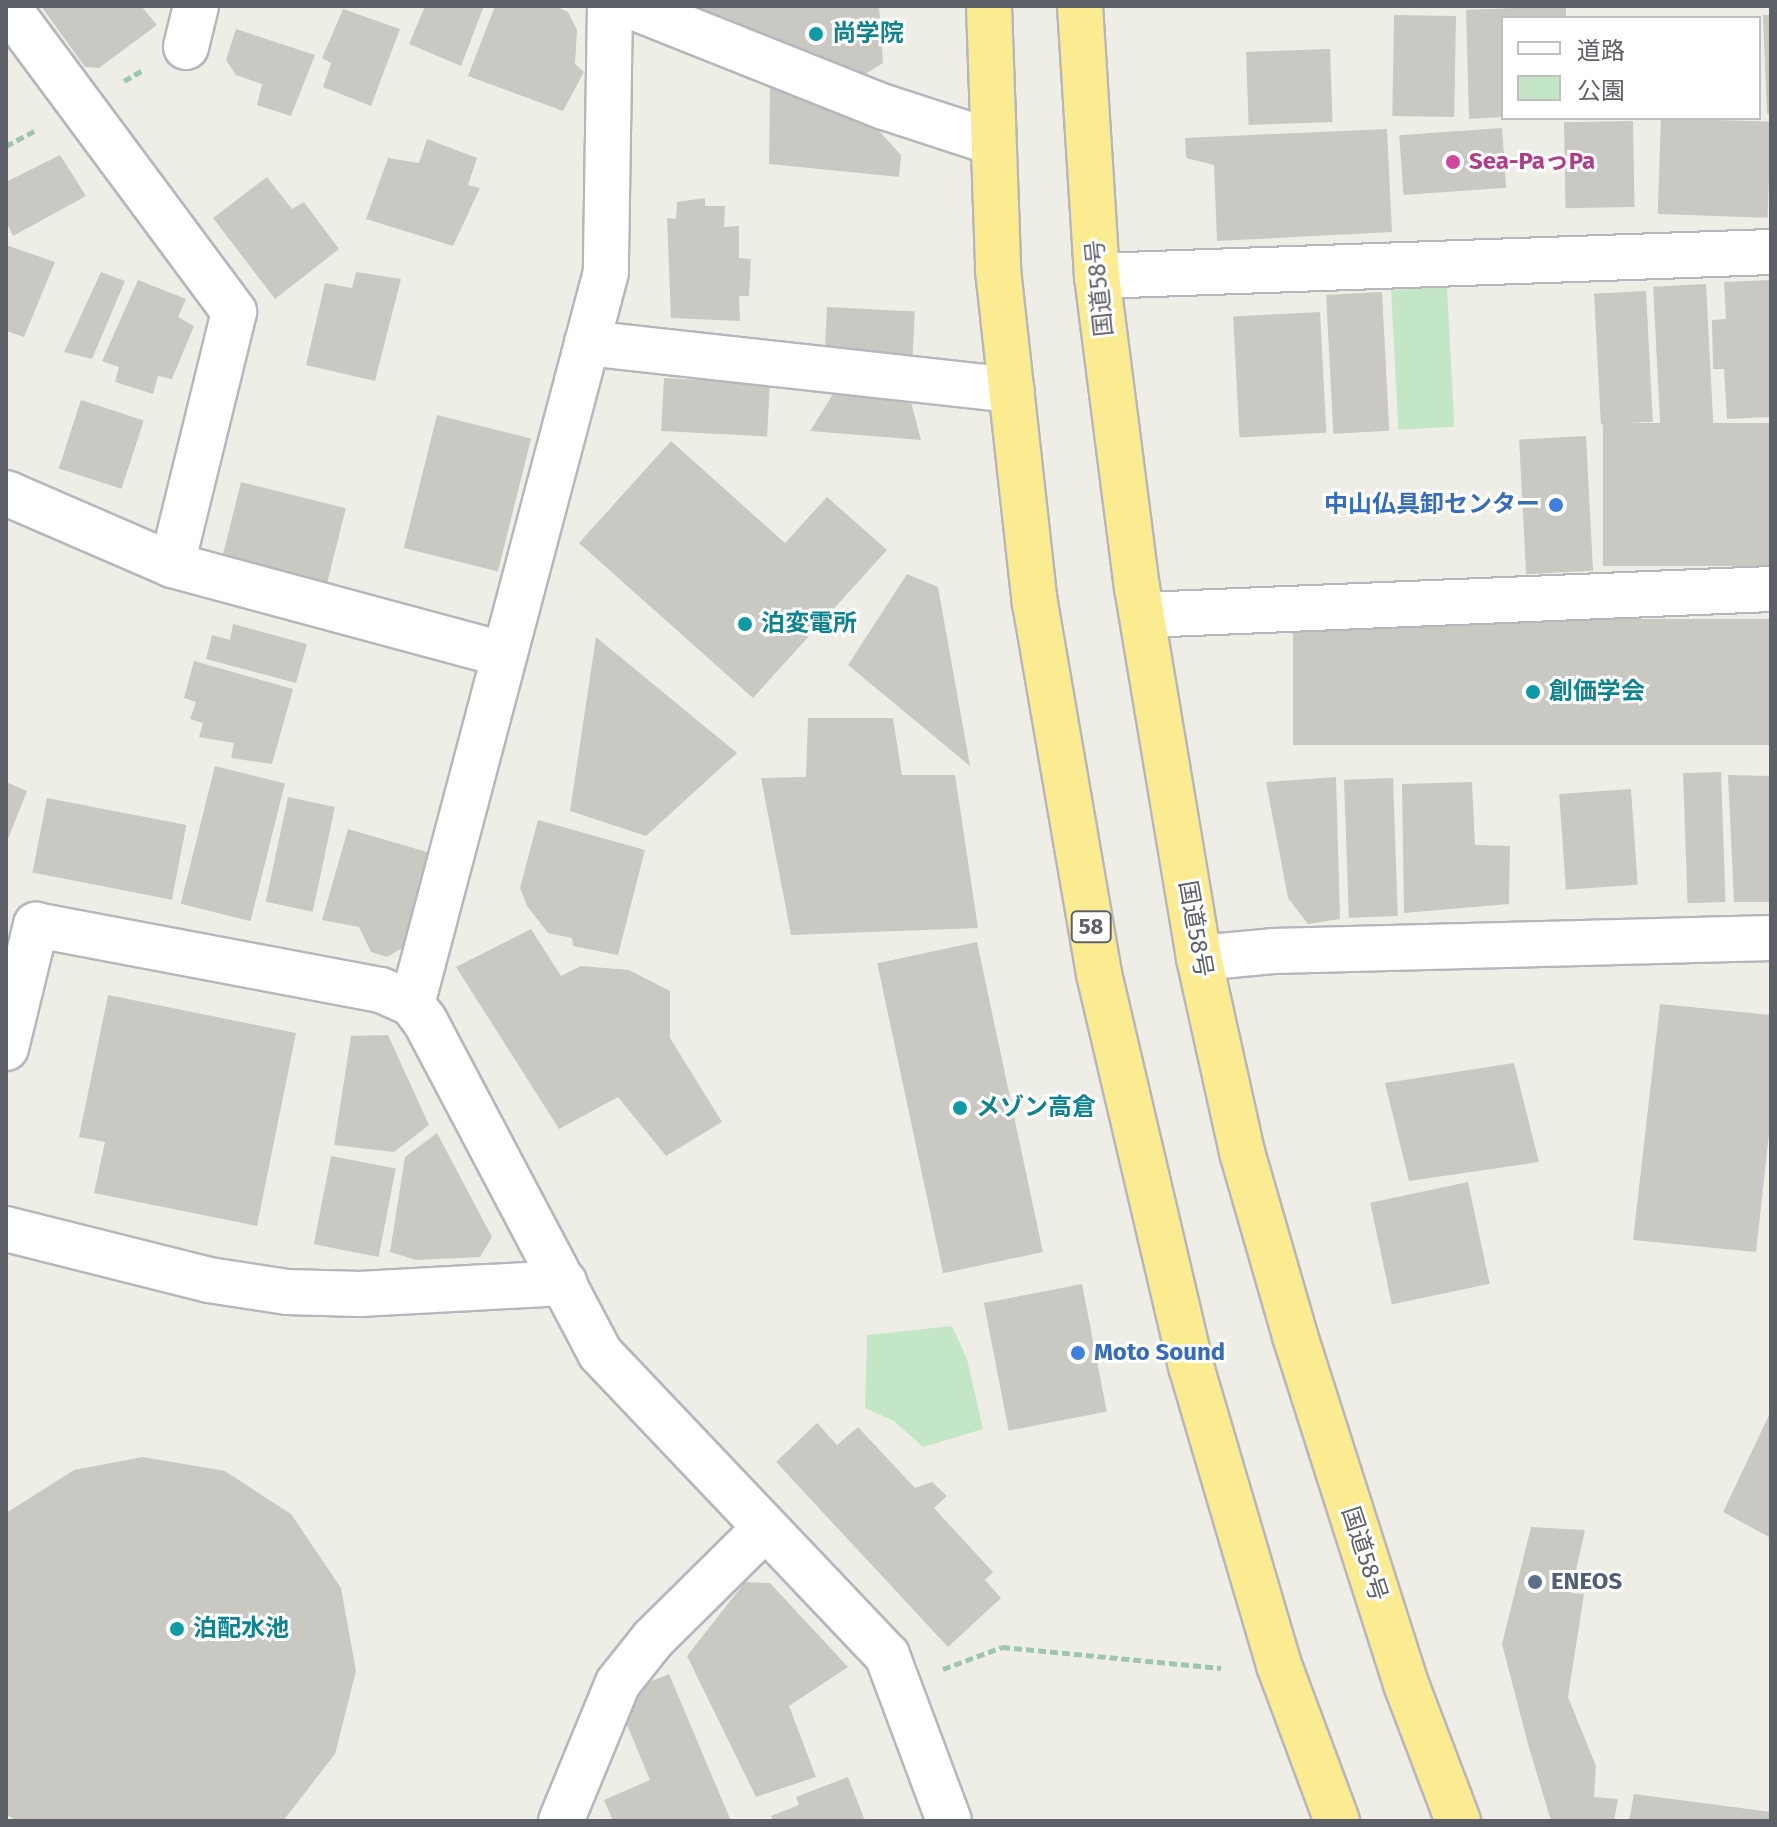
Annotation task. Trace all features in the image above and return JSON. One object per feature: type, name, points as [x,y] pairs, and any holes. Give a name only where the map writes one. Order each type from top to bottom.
[{"type":"highway","name":"58","points":[[989,6],[992,142],[1011,390],[1035,603],[1103,989],[1191,1366],[1279,1665],[1337,1821]]},
{"type":"highway","name":"国道58号","points":[[1080,6],[1097,276],[1143,615],[1199,958],[1242,1152],[1295,1336],[1406,1684],[1458,1821]]},
{"type":"street","points":[[7,6],[234,312],[172,565]]},
{"type":"street","points":[[412,1004],[502,654],[587,343],[609,249],[610,6]]},
{"type":"street","points":[[630,6],[884,107],[992,142]]},
{"type":"street","points":[[1097,276],[1771,252]]},
{"type":"street","points":[[587,343],[1011,390]]},
{"type":"street","points":[[6,493],[172,565],[502,654]]},
{"type":"street","points":[[1143,615],[1771,589]]},
{"type":"street","points":[[6,1048],[21,919],[381,990],[412,1004],[600,1353],[626,1385],[887,1655],[949,1821]]},
{"type":"street","points":[[1199,958],[1273,951],[1771,938]]},
{"type":"street","points":[[6,1229],[209,1280],[287,1292],[360,1294],[565,1283]]},
{"type":"street","points":[[565,1818],[618,1683],[653,1639],[764,1529]]},
{"type":"path","points":[[82,104],[191,26]]},
{"type":"path","points":[[900,1685],[1002,1647],[1221,1668]]},
{"type":"green space","points":[[1447,287],[1454,427],[1398,430],[1391,290]]},
{"type":"green space","points":[[952,1326],[967,1359],[983,1429],[923,1447],[894,1421],[865,1408],[867,1335]]},
{"type":"building","points":[[41,6],[141,6],[157,25],[99,68],[85,67]]},
{"type":"building","points":[[425,6],[484,6],[461,66],[409,44]]},
{"type":"building","points":[[495,6],[555,6],[568,12],[577,30],[575,64],[584,72],[563,111],[468,76]]},
{"type":"building","name":"尚学院","points":[[693,6],[879,6],[883,63],[851,83]]},
{"type":"building","points":[[1566,6],[1566,16],[1501,16],[1501,117],[1469,119],[1466,10]]},
{"type":"building","points":[[343,9],[400,29],[371,106],[323,87],[331,63],[322,58]]},
{"type":"building","points":[[1394,15],[1456,16],[1454,117],[1392,116]]},
{"type":"building","points":[[1763,15],[1771,15],[1771,114],[1767,114]]},
{"type":"building","points":[[236,29],[315,55],[291,116],[257,105],[262,84],[236,75],[226,60]]},
{"type":"building","points":[[1330,49],[1333,122],[1249,125],[1246,52]]},
{"type":"building","points":[[770,81],[872,123],[901,155],[899,177],[769,164]]},
{"type":"building","points":[[1661,120],[1771,122],[1768,218],[1658,214]]},
{"type":"building","points":[[1633,121],[1635,207],[1566,208],[1564,122]]},
{"type":"building","name":"Sea-PaっPa","points":[[1502,128],[1506,188],[1403,195],[1399,135]]},
{"type":"building","points":[[1387,129],[1392,232],[1217,241],[1214,165],[1186,158],[1185,138]]},
{"type":"building","points":[[427,139],[477,158],[468,185],[480,188],[453,246],[366,219],[388,158],[419,163]]},
{"type":"building","points":[[60,155],[86,196],[13,236],[6,221],[6,182]]},
{"type":"building","points":[[267,177],[292,209],[304,202],[339,249],[275,299],[213,218]]},
{"type":"building","points":[[705,198],[705,206],[725,206],[724,227],[739,226],[739,258],[751,259],[749,296],[739,296],[740,321],[671,318],[667,218],[676,219],[677,202]]},
{"type":"building","points":[[6,245],[55,262],[24,337],[6,331]]},
{"type":"building","points":[[101,272],[125,281],[92,359],[64,352]]},
{"type":"building","points":[[356,272],[401,279],[375,381],[306,365],[325,283],[352,288]]},
{"type":"building","points":[[138,280],[186,299],[178,317],[194,326],[172,379],[158,376],[153,394],[115,382],[119,367],[102,361]]},
{"type":"building","points":[[1771,280],[1771,417],[1727,419],[1724,369],[1713,369],[1712,320],[1726,319],[1724,282]]},
{"type":"building","points":[[1706,284],[1713,423],[1660,426],[1653,287]]},
{"type":"building","points":[[1646,291],[1653,422],[1601,425],[1594,294]]},
{"type":"building","points":[[1382,292],[1389,431],[1333,434],[1326,295]]},
{"type":"building","points":[[827,307],[915,312],[912,361],[824,356]]},
{"type":"building","points":[[1320,312],[1326,433],[1239,437],[1233,317]]},
{"type":"building","points":[[664,378],[770,384],[767,436],[661,431]]},
{"type":"building","points":[[835,391],[909,394],[921,440],[810,431]]},
{"type":"building","points":[[81,400],[144,420],[122,489],[59,468]]},
{"type":"building","points":[[437,415],[531,438],[498,571],[404,548]]},
{"type":"building","points":[[1603,423],[1771,423],[1771,566],[1603,566]]},
{"type":"building","name":"中山仏具卸センター","points":[[1586,436],[1593,571],[1526,574],[1519,440]]},
{"type":"building","name":"泊変電所","points":[[671,441],[785,543],[827,497],[887,550],[753,698],[579,543]]},
{"type":"building","points":[[241,482],[346,508],[327,584],[222,558]]},
{"type":"building","points":[[907,574],[938,587],[970,766],[848,665]]},
{"type":"building","name":"創価学会","points":[[1293,619],[1771,619],[1771,745],[1293,745]]},
{"type":"building","points":[[233,624],[307,644],[296,683],[206,659],[212,635],[230,640]]},
{"type":"building","points":[[596,637],[737,753],[646,836],[570,811]]},
{"type":"building","points":[[194,661],[293,689],[272,764],[231,758],[234,743],[199,737],[203,723],[190,719],[196,702],[184,698]]},
{"type":"building","points":[[808,718],[893,718],[902,775],[955,775],[978,928],[791,935],[761,778],[806,777]]},
{"type":"building","points":[[215,766],[285,783],[251,921],[181,904]]},
{"type":"building","points":[[1721,772],[1726,902],[1688,903],[1683,773]]},
{"type":"building","points":[[1728,775],[1771,776],[1771,902],[1734,902]]},
{"type":"building","points":[[1336,777],[1340,919],[1308,924],[1288,898],[1266,782]]},
{"type":"building","points":[[1393,778],[1398,916],[1349,918],[1344,780]]},
{"type":"building","points":[[6,782],[27,791],[6,844]]},
{"type":"building","points":[[1472,782],[1475,845],[1510,846],[1509,904],[1404,913],[1402,784]]},
{"type":"building","points":[[1631,789],[1638,885],[1566,890],[1559,794]]},
{"type":"building","points":[[288,797],[335,807],[313,912],[266,902]]},
{"type":"building","points":[[47,798],[186,825],[172,900],[32,873]]},
{"type":"building","points":[[538,820],[645,850],[618,955],[573,946],[572,938],[548,933],[527,906],[520,888]]},
{"type":"building","points":[[348,829],[434,854],[411,943],[387,957],[371,952],[359,927],[322,920]]},
{"type":"building","points":[[531,929],[561,976],[581,966],[629,970],[670,991],[670,1038],[722,1122],[666,1156],[618,1097],[559,1129],[456,967]]},
{"type":"building","name":"メゾン高倉","points":[[977,942],[1043,1252],[943,1273],[877,963]]},
{"type":"building","points":[[108,995],[296,1033],[257,1226],[94,1193],[105,1142],[79,1137]]},
{"type":"building","points":[[1660,1004],[1771,1015],[1771,1116],[1756,1252],[1633,1240]]},
{"type":"building","points":[[388,1035],[429,1125],[394,1152],[334,1145],[351,1036]]},
{"type":"building","points":[[1514,1063],[1539,1162],[1409,1181],[1385,1083]]},
{"type":"building","points":[[437,1133],[492,1237],[480,1257],[416,1260],[390,1252],[405,1157]]},
{"type":"building","points":[[331,1156],[396,1169],[379,1257],[314,1244]]},
{"type":"building","points":[[1468,1182],[1490,1284],[1392,1305],[1370,1203]]},
{"type":"building","points":[[1082,1284],[1107,1412],[1009,1431],[984,1303]]},
{"type":"building","points":[[1771,1411],[1771,1538],[1723,1512]]},
{"type":"building","points":[[817,1423],[837,1445],[858,1427],[915,1488],[932,1482],[947,1496],[934,1508],[993,1572],[985,1580],[1001,1598],[948,1647],[776,1462]]},
{"type":"building","name":"泊配水池","points":[[143,1457],[225,1471],[291,1514],[341,1588],[356,1671],[335,1754],[283,1821],[16,1821],[6,1814],[6,1513],[74,1470]]},
{"type":"building","points":[[1531,1527],[1585,1530],[1571,1593],[1584,1594],[1568,1697],[1596,1766],[1594,1797],[1618,1799],[1614,1821],[1551,1821],[1528,1744],[1502,1644]]},
{"type":"building","points":[[745,1582],[770,1583],[848,1667],[789,1706],[816,1777],[756,1797],[687,1656]]},
{"type":"building","points":[[669,1674],[731,1821],[613,1821],[604,1800],[650,1780],[615,1696]]},
{"type":"building","points":[[848,1777],[865,1821],[773,1821],[771,1816],[799,1805],[796,1797]]},
{"type":"building","points":[[1634,1794],[1771,1812],[1771,1821],[1629,1821]]},
{"type":"place","name":"尚学院","points":[[816,34]]},
{"type":"place","name":"Sea-PaっPa","points":[[1453,162]]},
{"type":"place","name":"中山仏具卸センター","points":[[1556,505]]},
{"type":"place","name":"泊変電所","points":[[745,624]]},
{"type":"place","name":"創価学会","points":[[1533,692]]},
{"type":"place","name":"メゾン高倉","points":[[960,1108]]},
{"type":"place","name":"Moto Sound","points":[[1078,1353]]},
{"type":"place","name":"ENEOS","points":[[1535,1582]]},
{"type":"place","name":"泊配水池","points":[[177,1629]]}]
